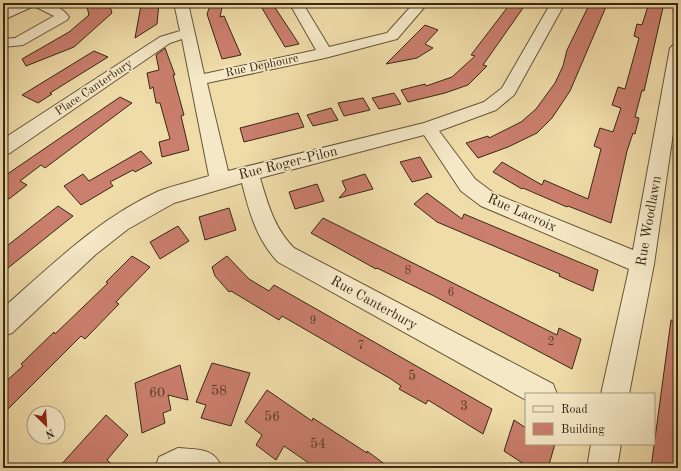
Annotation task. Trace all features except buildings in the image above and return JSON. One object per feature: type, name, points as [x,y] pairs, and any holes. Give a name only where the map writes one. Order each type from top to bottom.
[{"type":"street","points":[[3,16],[30,3]]},
{"type":"street","points":[[3,43],[18,42],[62,17],[59,13],[37,3]]},
{"type":"street","points":[[181,3],[220,181]]},
{"type":"street","points":[[301,3],[298,6],[325,53]]},
{"type":"street","name":"Rue Dephoure","points":[[198,80],[325,53],[392,36],[422,3]]},
{"type":"street","name":"Rue Roger-Pilon","points":[[3,324],[87,248],[120,223],[167,197],[220,181],[428,128],[490,106],[508,91],[552,5]]},
{"type":"street","name":"Place Canterbury","points":[[3,148],[165,40],[187,33]]},
{"type":"street","name":"Rue Woodlawn","points":[[615,393],[642,264],[678,48]]},
{"type":"street","name":"Rue Lacroix","points":[[428,128],[468,184],[488,200],[642,264]]},
{"type":"street","name":"Rue Canterbury","points":[[249,174],[268,233],[276,247],[286,255],[541,393]]},
{"type":"street","points":[[602,468],[606,445]]},
{"type":"street","points":[[170,468],[178,463],[204,466],[207,468]]}]
